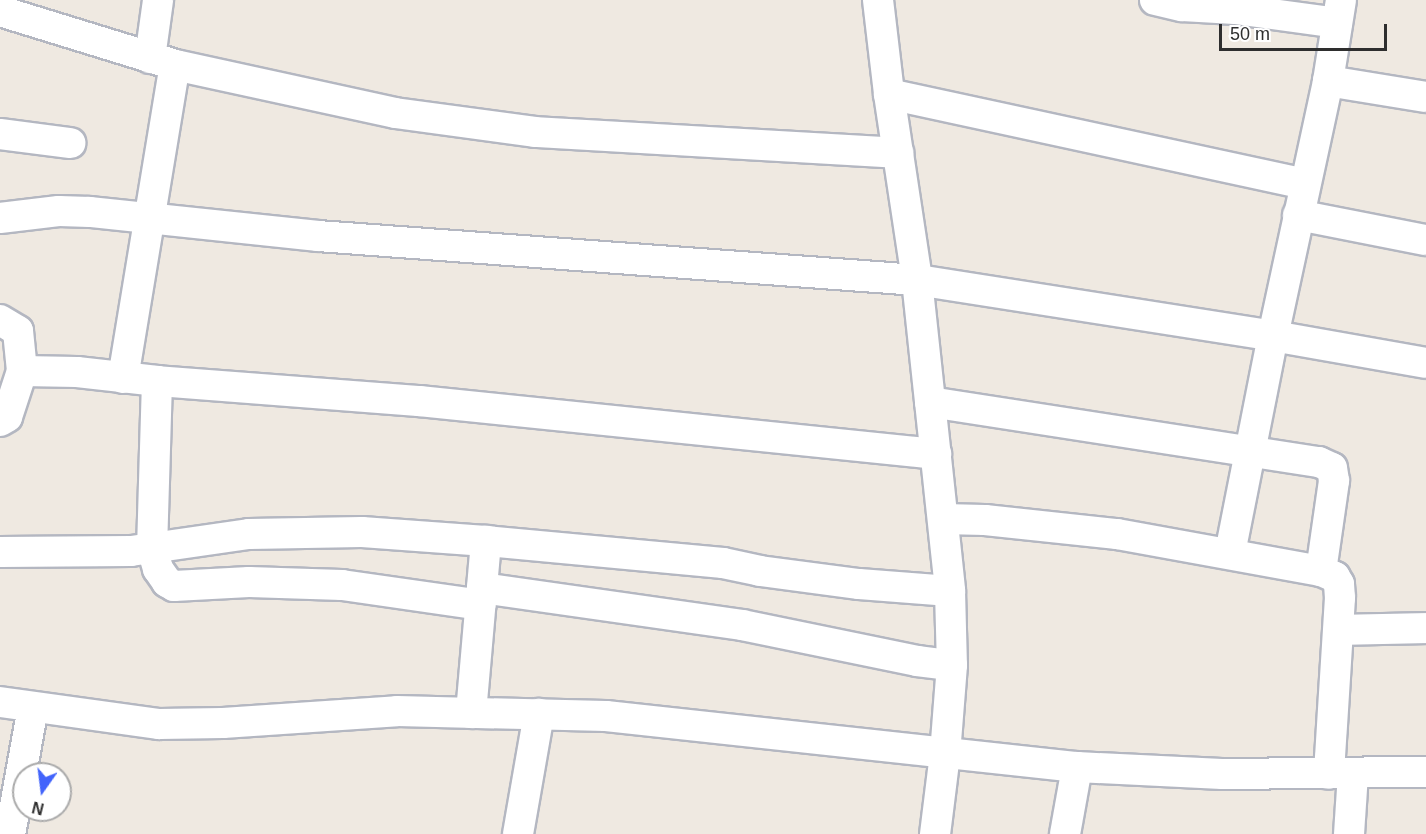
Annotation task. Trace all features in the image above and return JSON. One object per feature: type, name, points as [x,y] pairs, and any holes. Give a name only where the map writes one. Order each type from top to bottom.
[{"type":"street","points":[[123,378],[151,217],[162,62],[158,0]]},
{"type":"street","points":[[878,0],[916,280],[950,591],[952,665],[945,754],[935,834]]},
{"type":"street","points":[[1155,0],[1182,6],[1339,11],[1328,81],[1304,184],[1230,553]]},
{"type":"street","points":[[0,11],[162,62],[395,113],[535,132],[898,153]]},
{"type":"street","points":[[1328,81],[1426,97]]},
{"type":"street","points":[[889,94],[1304,184]]},
{"type":"street","points":[[0,134],[70,143]]},
{"type":"street","points":[[0,218],[59,211],[151,217],[318,236],[916,280],[1273,336],[1426,363]]},
{"type":"street","points":[[1298,215],[1426,240]]},
{"type":"street","points":[[0,320],[18,331],[22,371],[7,417],[0,421]]},
{"type":"street","points":[[22,371],[77,372],[157,381],[419,400],[936,454]]},
{"type":"street","points":[[157,381],[152,548],[158,569],[167,582],[174,586],[249,582],[342,585],[481,596],[742,625],[917,661],[952,665]]},
{"type":"street","points":[[930,402],[1319,462],[1332,468],[1334,481],[1321,571]]},
{"type":"street","points":[[943,519],[1016,522],[1117,534],[1230,553],[1321,571],[1335,577],[1339,584],[1341,774],[1349,834]]},
{"type":"street","points":[[0,552],[131,551],[249,534],[362,532],[723,563],[760,572],[859,584],[950,591]]},
{"type":"street","points":[[471,713],[486,541]]},
{"type":"street","points":[[1339,630],[1426,628]]},
{"type":"street","points":[[0,702],[159,723],[223,723],[397,711],[606,716],[1077,767],[1222,774],[1426,772]]},
{"type":"street","points":[[10,834],[33,708]]},
{"type":"street","points":[[518,834],[538,714]]},
{"type":"street","points":[[1065,834],[1077,767]]}]
